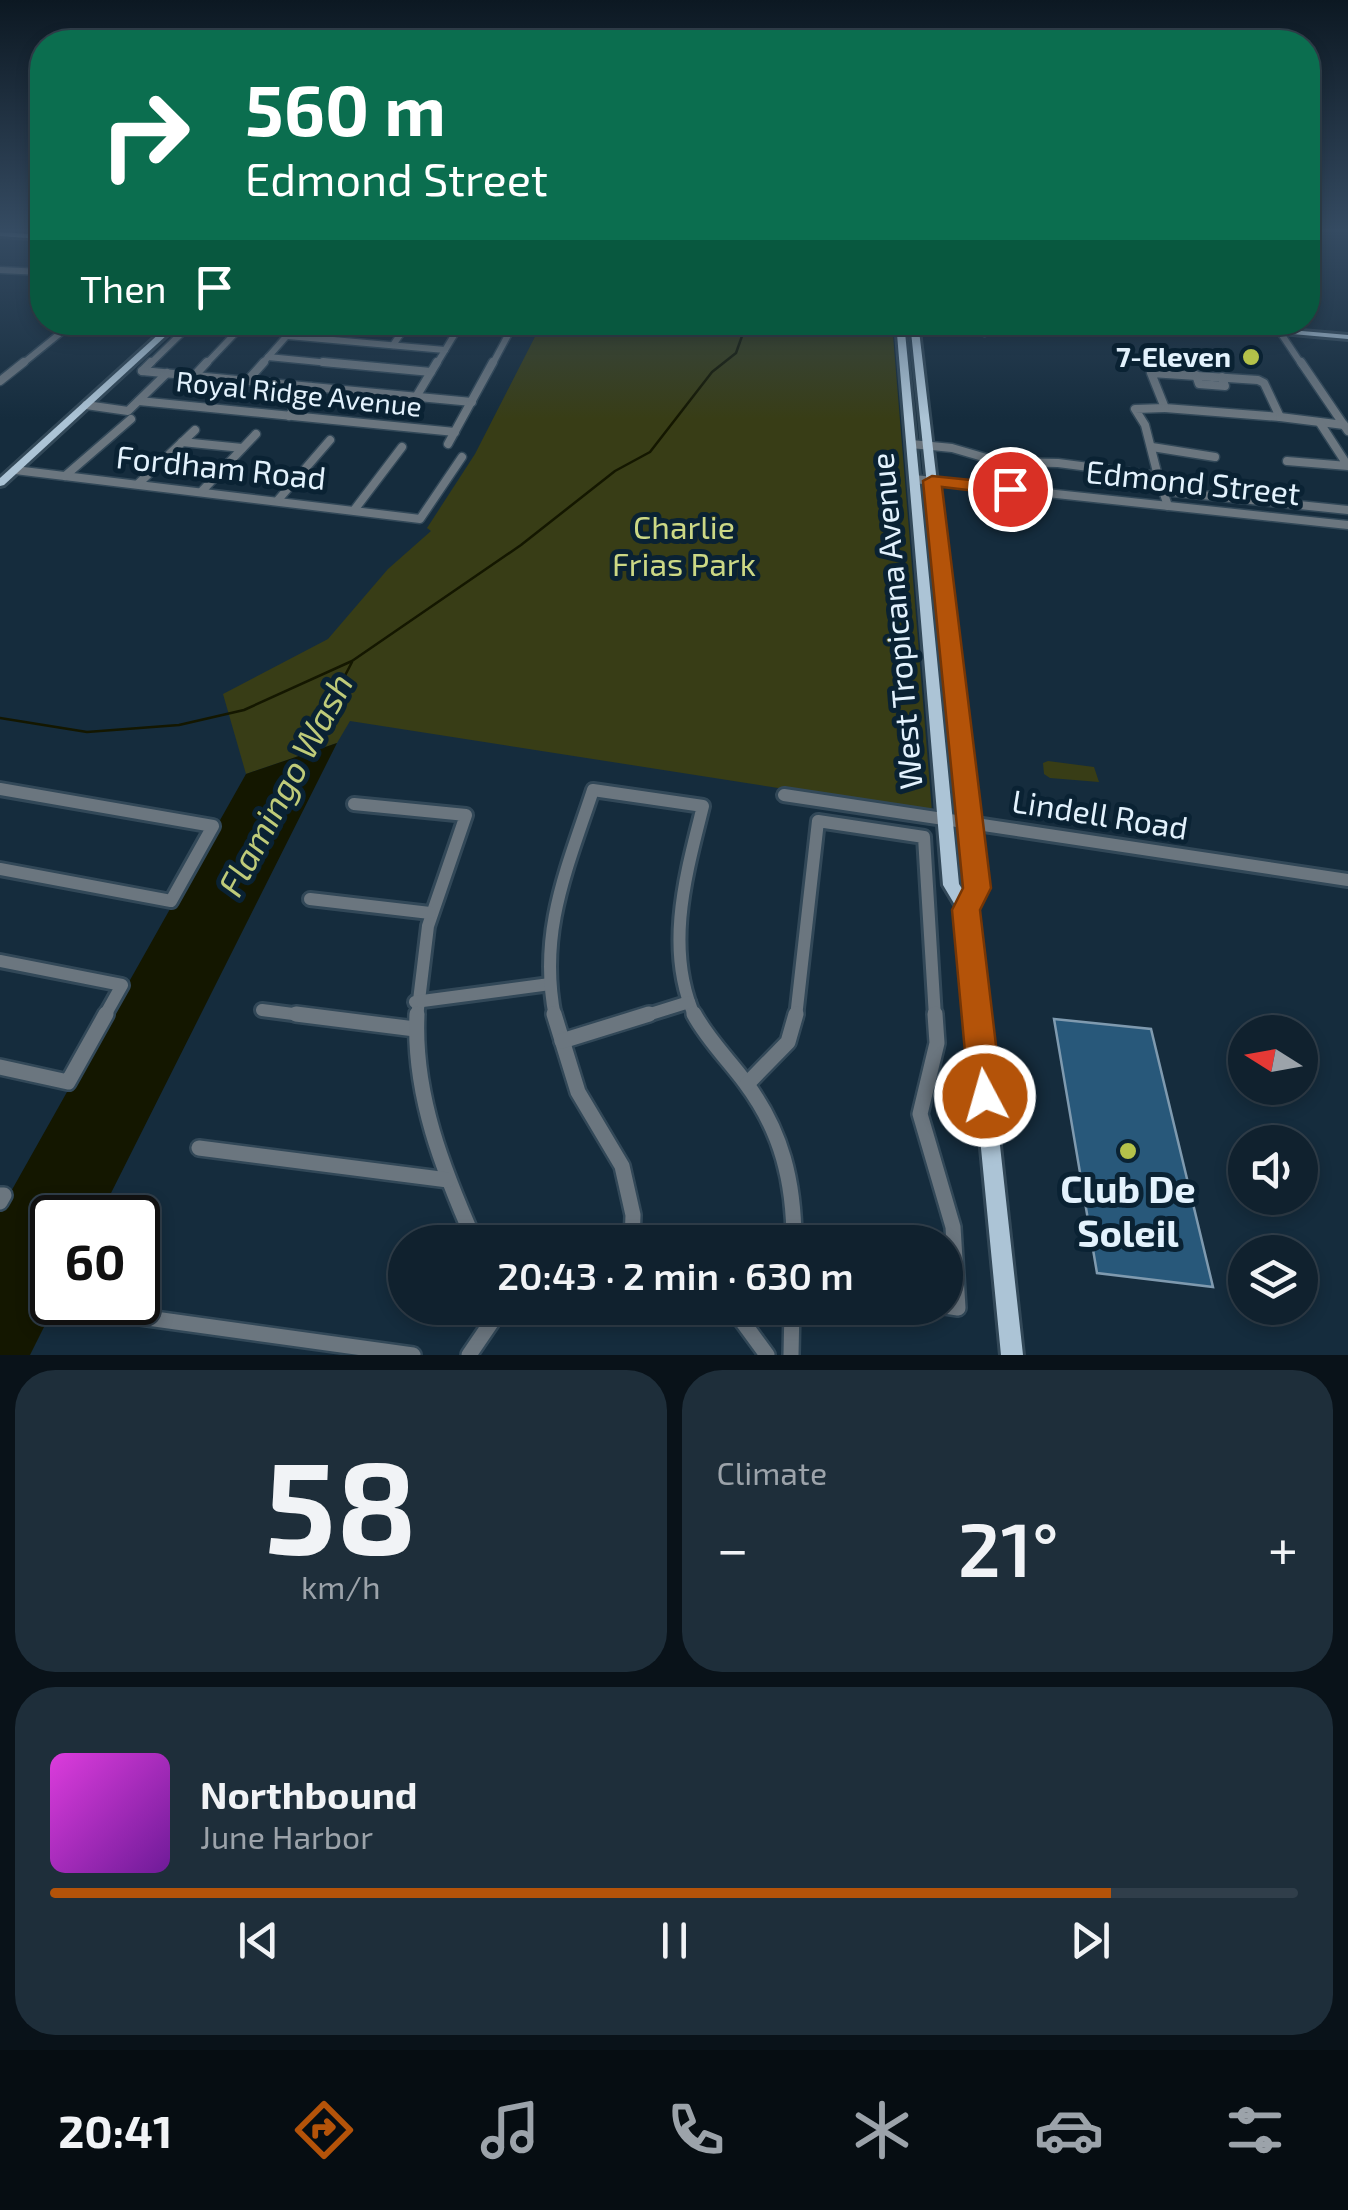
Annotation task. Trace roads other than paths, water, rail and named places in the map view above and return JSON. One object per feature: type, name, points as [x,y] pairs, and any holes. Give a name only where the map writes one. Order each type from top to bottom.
[{"type":"main road","points":[[1320,331],[1348,334]]},
{"type":"main road","points":[[0,483],[162,335]]},
{"type":"main road","name":"West Tropicana Avenue","points":[[901,335],[951,885],[966,910],[1012,1355]]},
{"type":"main road","name":"West Tropicana Avenue","points":[[915,335],[977,888],[966,910]]},
{"type":"main road","points":[[906,394],[922,395]]},
{"type":"main road","points":[[920,552],[940,554]]},
{"type":"main road","points":[[931,666],[953,667]]},
{"type":"street","points":[[0,381],[58,335]]},
{"type":"street","points":[[179,335],[142,371],[472,402]]},
{"type":"street","points":[[194,376],[233,335]]},
{"type":"street","points":[[393,345],[400,335]]},
{"type":"street","points":[[416,397],[455,335]]},
{"type":"street","points":[[448,444],[508,335]]},
{"type":"street","points":[[1283,335],[1346,428]]},
{"type":"street","points":[[248,381],[288,336],[446,350]]},
{"type":"street","points":[[268,357],[431,372]]},
{"type":"street","points":[[65,476],[167,373]]},
{"type":"street","points":[[1165,408],[1151,373],[1264,383],[1280,417]]},
{"type":"street","points":[[289,416],[312,387]]},
{"type":"street","name":"Royal Ridge Avenue","points":[[86,405],[289,416],[455,432]]},
{"type":"street","points":[[1168,506],[1145,425],[1134,409],[1280,417],[1346,428]]},
{"type":"street","points":[[1320,423],[1348,466]]},
{"type":"street","points":[[138,484],[195,430]]},
{"type":"street","points":[[202,491],[256,434]]},
{"type":"street","points":[[278,500],[330,440]]},
{"type":"street","points":[[182,442],[242,448]]},
{"type":"street","points":[[911,444],[1000,462],[1058,462],[1158,476]]},
{"type":"street","points":[[1152,447],[1216,457]]},
{"type":"street","points":[[355,509],[402,448]]},
{"type":"street","name":"Fordham Road","points":[[15,470],[420,520],[462,457]]},
{"type":"street","points":[[1287,461],[1348,466]]},
{"type":"street","name":"Edmond Street","points":[[914,479],[1348,525]]},
{"type":"street","points":[[1163,491],[1348,510]]},
{"type":"street","points":[[0,789],[214,826],[171,901],[0,869]]},
{"type":"street","points":[[633,1225],[622,1166],[578,1092],[550,984],[551,920],[593,790],[704,806],[682,890],[678,946],[689,1002],[710,1042],[747,1084],[785,1148],[796,1192],[795,1225]]},
{"type":"street","name":"Lindell Road","points":[[784,795],[1348,880]]},
{"type":"street","points":[[354,804],[466,814],[419,954],[415,1029],[424,1105],[448,1180],[468,1225]]},
{"type":"street","points":[[747,1084],[788,1042],[797,1012],[818,821],[924,838],[937,1042],[920,1114],[941,1175],[952,1225]]},
{"type":"street","points":[[310,899],[430,913]]},
{"type":"street","points":[[0,960],[122,985],[68,1082],[0,1068]]},
{"type":"street","points":[[415,1002],[550,984]]},
{"type":"street","points":[[562,1042],[689,1002]]},
{"type":"street","points":[[262,1010],[415,1029]]},
{"type":"street","points":[[198,1148],[448,1180]]},
{"type":"street","points":[[160,1320],[413,1355]]},
{"type":"street","points":[[469,1355],[490,1325]]},
{"type":"street","points":[[745,1325],[767,1355]]},
{"type":"street","points":[[791,1355],[792,1325]]},
{"type":"water","name":"Flamingo Wash","points":[[337,743],[110,1195],[30,1195],[30,1325],[45,1325],[30,1355],[0,1355],[0,1211],[246,774]]},
{"type":"waterway","name":"Flamingo Wash","points":[[0,718],[87,732],[179,725],[244,710],[352,661],[521,545],[615,471],[650,452],[712,372],[736,353],[742,335]]},
{"type":"waterway","name":"Flamingo Wash","points":[[303,757],[352,662]]},
{"type":"place","name":"7-Eleven","points":[[1251,357]]},
{"type":"place","name":"Club De Soleil","points":[[1128,1151]]},
{"type":"park label","name":"Charlie Frias Park","points":[[684,546]]}]
